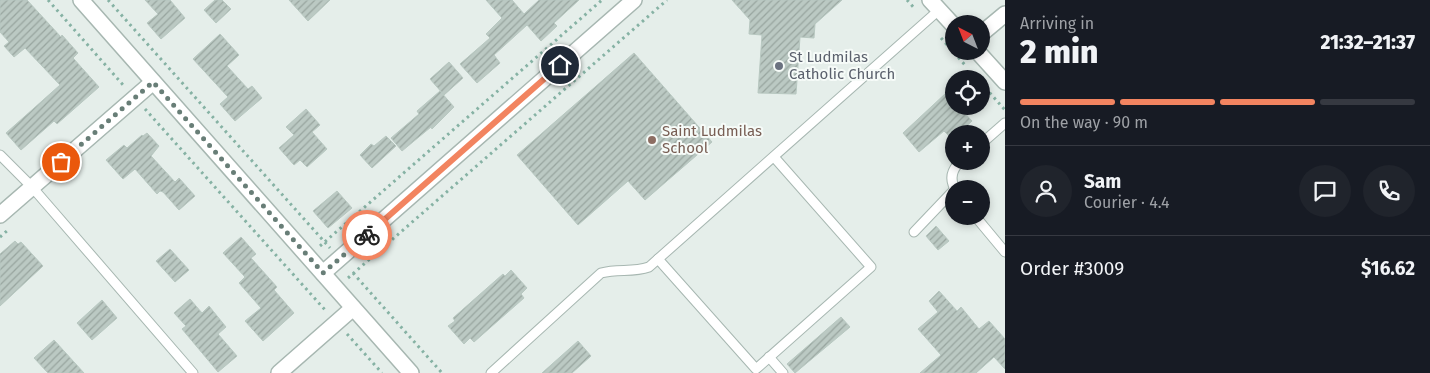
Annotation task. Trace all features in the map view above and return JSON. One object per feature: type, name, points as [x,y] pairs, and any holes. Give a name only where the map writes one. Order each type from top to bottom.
[{"type":"street","points":[[81,0],[411,373]]},
{"type":"street","points":[[323,273],[634,0]]},
{"type":"street","points":[[935,5],[945,16]]},
{"type":"street","points":[[990,26],[1005,14]]},
{"type":"street","points":[[985,60],[1005,82]]},
{"type":"street","points":[[0,215],[153,82]]},
{"type":"street","points":[[279,373],[354,308]]},
{"type":"lane","points":[[491,373],[601,273],[610,270],[636,272],[649,267],[774,157],[935,5]]},
{"type":"lane","points":[[990,136],[1005,123]]},
{"type":"lane","points":[[0,155],[32,187],[193,373]]},
{"type":"lane","points":[[658,259],[756,370],[871,267],[774,157]]},
{"type":"lane","points":[[914,232],[945,199]]},
{"type":"lane","points":[[982,225],[1005,252]]},
{"type":"lane","points":[[769,357],[783,373]]},
{"type":"path","points":[[48,0],[126,88]]},
{"type":"path","points":[[108,0],[330,248]]},
{"type":"path","points":[[316,249],[602,0]]},
{"type":"path","points":[[348,278],[667,0]]},
{"type":"path","points":[[990,93],[1005,110]]},
{"type":"path","points":[[143,107],[326,312]]},
{"type":"path","points":[[349,268],[442,373]]},
{"type":"path","points":[[346,332],[382,373]]},
{"type":"building","points":[[0,0],[27,0],[78,53],[73,58],[99,87],[57,124],[54,121],[21,150],[6,133],[60,85],[25,48],[14,57],[4,46],[9,42],[0,32]]},
{"type":"building","points":[[145,0],[170,0],[185,18],[161,39],[147,23],[158,14]]},
{"type":"building","points":[[215,0],[222,0],[231,9],[216,23],[204,10]]},
{"type":"building","points":[[289,0],[330,0],[308,21]]},
{"type":"building","points":[[486,0],[512,0],[524,14],[539,0],[579,0],[554,23],[557,26],[541,41],[527,25],[494,55],[500,63],[477,83],[460,64],[490,38],[486,34],[502,18]]},
{"type":"building","name":"St Ludmilas Catholic Church","points":[[732,0],[842,0],[815,24],[814,38],[800,37],[796,94],[758,93],[762,35],[749,34],[750,20]]},
{"type":"building","points":[[220,34],[239,55],[227,66],[248,89],[252,86],[262,98],[235,121],[220,104],[228,97],[193,59]]},
{"type":"building","name":"Saint Ludmilas School","points":[[634,53],[712,142],[645,200],[628,181],[578,225],[517,155]]},
{"type":"building","points":[[449,62],[463,78],[444,95],[430,79]]},
{"type":"building","points":[[440,91],[454,107],[432,129],[431,127],[402,151],[391,138],[419,114],[417,111]]},
{"type":"building","points":[[945,94],[945,115],[966,115],[972,121],[968,125],[945,125],[945,132],[919,152],[903,133]]},
{"type":"building","points":[[306,109],[320,125],[312,132],[327,149],[307,167],[300,160],[294,165],[279,148],[294,135],[286,127]]},
{"type":"building","points":[[147,133],[159,146],[151,156],[175,182],[179,178],[195,196],[179,210],[163,192],[160,191],[157,194],[135,169],[123,179],[106,160],[124,145],[127,148]]},
{"type":"building","points":[[386,136],[396,146],[372,168],[360,155],[371,144],[374,146]]},
{"type":"building","points":[[337,191],[352,208],[328,228],[313,211]]},
{"type":"building","points":[[936,226],[949,241],[938,250],[926,236]]},
{"type":"building","points":[[241,237],[256,254],[251,258],[277,287],[274,290],[294,313],[263,341],[245,321],[261,308],[239,283],[245,277],[223,253]]},
{"type":"building","points":[[15,241],[18,244],[21,242],[43,266],[0,306],[0,254]]},
{"type":"building","points":[[170,249],[189,270],[175,282],[156,261]]},
{"type":"building","points":[[511,270],[527,288],[521,294],[524,298],[474,342],[470,338],[464,344],[448,326],[455,321],[453,318],[503,274],[505,276]]},
{"type":"building","points":[[939,291],[957,311],[961,307],[979,329],[989,321],[1005,339],[1005,369],[994,357],[976,373],[920,373],[941,355],[918,329],[938,312],[929,301]]},
{"type":"building","points":[[190,299],[202,313],[209,306],[226,327],[218,334],[237,356],[218,372],[182,329],[186,326],[174,313]]},
{"type":"building","points":[[102,300],[117,318],[92,340],[77,323]]},
{"type":"building","points":[[841,317],[850,327],[795,373],[787,364]]},
{"type":"building","points":[[54,340],[84,373],[48,373],[34,358]]},
{"type":"building","points":[[578,341],[591,356],[572,373],[542,373]]},
{"type":"way so far","points":[[61,162],[153,82],[323,273],[367,235]]},
{"type":"place","name":"St Ludmilas Catholic Church","points":[[779,66]]},
{"type":"place","name":"Saint Ludmilas School","points":[[652,140]]},
{"type":"route","points":[[367,235],[560,65]]}]
